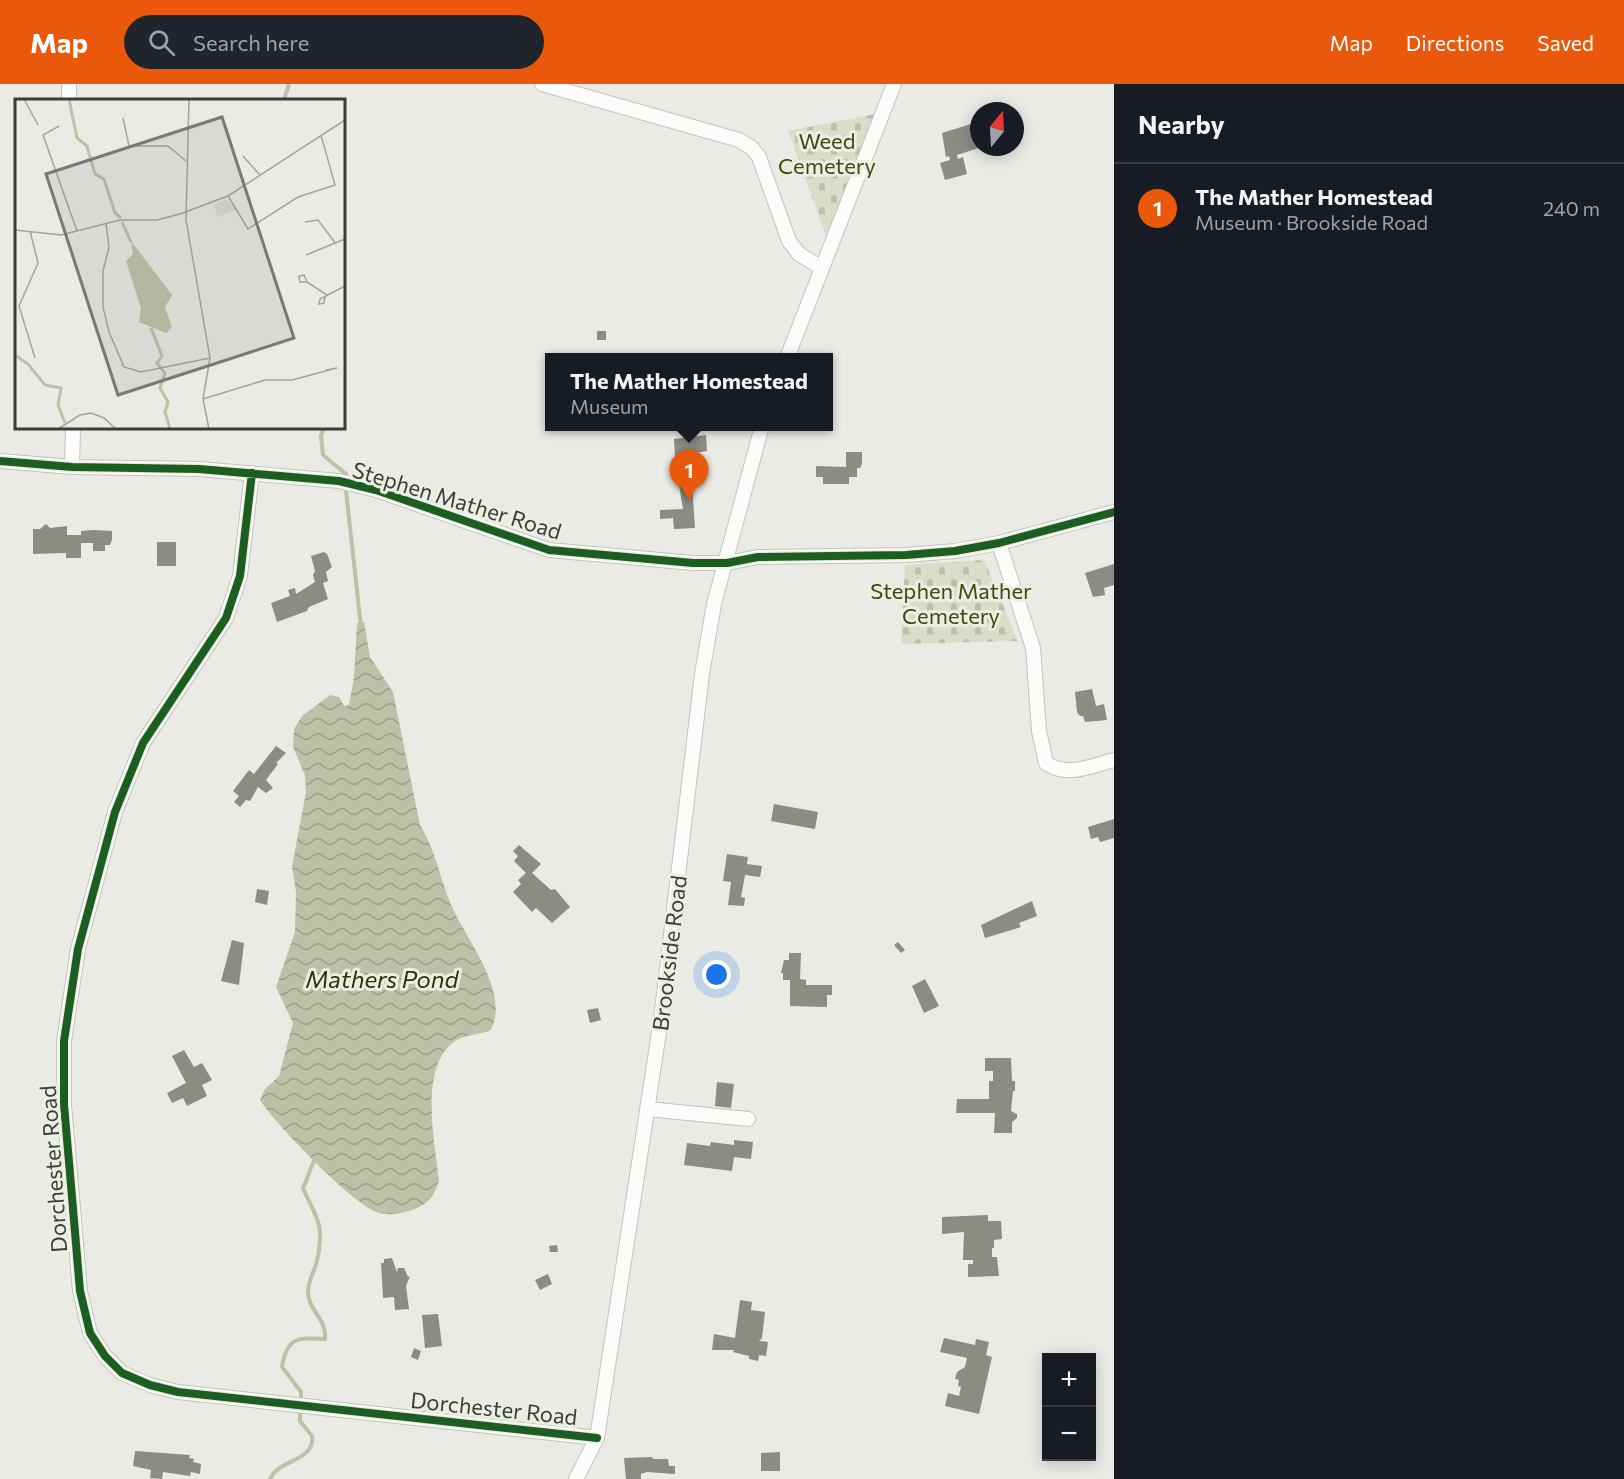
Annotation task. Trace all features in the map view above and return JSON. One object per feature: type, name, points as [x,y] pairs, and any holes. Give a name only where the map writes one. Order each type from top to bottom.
[{"type":"street","points":[[542,84],[740,140],[752,148],[759,157],[793,248],[822,268]]},
{"type":"street","points":[[789,353],[894,84]]},
{"type":"street","points":[[72,467],[73,429]]},
{"type":"street","name":"Brookside Road","points":[[576,1479],[597,1438],[662,1019],[702,674],[714,604],[761,431]]},
{"type":"street","name":"Stephen Mather Road","points":[[0,461],[72,467],[252,473],[357,485],[549,550],[693,563],[727,562],[758,557],[906,555],[955,551],[999,543],[1114,512]]},
{"type":"street","name":"Dorchester Road","points":[[252,473],[240,576],[226,618],[143,743],[115,812],[76,958],[64,1041],[64,1105],[80,1291],[90,1333],[105,1356],[122,1373],[150,1385],[178,1392],[597,1438]]},
{"type":"street","points":[[999,543],[1034,648],[1039,731],[1046,763],[1056,770],[1071,771],[1114,760]]},
{"type":"street","points":[[648,1109],[748,1119]]},
{"type":"green space","name":"Weed Cemetery","points":[[875,114],[826,236],[788,131]]},
{"type":"green space","name":"Stephen Mather Cemetery","points":[[984,560],[1018,641],[901,644],[905,565]]},
{"type":"water","name":"Mathers Pond","points":[[364,622],[370,657],[393,692],[420,825],[431,846],[454,911],[486,970],[495,1002],[495,1017],[490,1031],[455,1041],[444,1053],[436,1068],[432,1106],[439,1181],[435,1192],[428,1201],[417,1208],[388,1214],[376,1212],[349,1194],[297,1143],[260,1100],[265,1089],[279,1076],[293,1023],[276,987],[295,932],[296,892],[292,866],[306,792],[305,775],[293,747],[294,729],[302,716],[330,695],[339,697],[344,706],[349,705],[354,678],[357,623]]},
{"type":"building","points":[[970,124],[970,151],[957,155],[958,159],[963,157],[967,174],[945,180],[940,163],[950,160],[949,156],[946,157],[942,133]]},
{"type":"building","points":[[597,331],[606,331],[606,340],[597,340]]},
{"type":"building","points":[[706,435],[707,451],[675,456],[674,439]]},
{"type":"building","points":[[846,452],[862,452],[862,464],[860,468],[857,468],[857,477],[849,477],[849,484],[823,484],[823,477],[816,477],[816,466],[846,467]]},
{"type":"building","points":[[692,484],[695,528],[674,529],[673,518],[660,519],[660,510],[683,509],[679,485]]},
{"type":"building","points":[[46,524],[50,528],[67,526],[67,535],[81,535],[81,531],[112,531],[112,540],[110,545],[105,545],[105,551],[93,551],[93,543],[81,543],[81,558],[66,558],[66,553],[33,554],[33,529],[40,529]]},
{"type":"building","points":[[157,542],[176,542],[176,566],[157,566]]},
{"type":"building","points":[[324,552],[332,567],[326,572],[328,581],[323,583],[328,599],[309,607],[307,611],[277,622],[271,603],[290,596],[288,590],[295,588],[296,594],[315,582],[311,556]]},
{"type":"building","points":[[1114,564],[1114,585],[1104,588],[1105,595],[1093,597],[1085,573]]},
{"type":"building","points":[[1092,689],[1096,706],[1104,704],[1107,720],[1085,722],[1083,716],[1077,712],[1075,692]]},
{"type":"building","points":[[276,746],[286,753],[276,763],[278,764],[266,780],[273,788],[266,793],[258,787],[250,801],[246,800],[240,807],[234,802],[239,796],[233,791],[249,770],[254,774]]},
{"type":"building","points":[[774,804],[818,812],[815,829],[771,821]]},
{"type":"building","points":[[1114,819],[1114,838],[1100,842],[1098,837],[1091,839],[1088,827]]},
{"type":"building","points":[[519,845],[541,864],[532,873],[551,890],[555,889],[570,907],[552,923],[536,908],[532,912],[513,892],[521,884],[518,880],[526,873],[514,861],[518,856],[513,851]]},
{"type":"building","points":[[727,854],[748,857],[747,864],[762,866],[760,877],[745,875],[741,897],[745,898],[744,906],[728,905],[731,882],[723,881]]},
{"type":"building","points":[[257,889],[269,891],[267,905],[255,902]]},
{"type":"building","points":[[1032,901],[1037,916],[1019,923],[1021,927],[985,938],[981,925]]},
{"type":"building","points":[[232,940],[244,943],[239,985],[221,981]]},
{"type":"building","points":[[898,942],[905,950],[901,953],[894,945]]},
{"type":"building","points":[[789,953],[801,953],[800,979],[806,980],[806,985],[832,985],[832,995],[827,995],[827,1007],[790,1006],[790,980],[783,980],[783,973],[781,973],[784,960],[789,960]]},
{"type":"building","points":[[925,979],[939,1006],[924,1013],[912,986]]},
{"type":"building","points":[[598,1008],[601,1020],[590,1023],[587,1010]]},
{"type":"building","points":[[184,1050],[194,1067],[202,1063],[212,1080],[202,1085],[207,1096],[187,1106],[183,1098],[172,1103],[167,1093],[186,1083],[172,1056]]},
{"type":"building","points":[[985,1058],[1011,1058],[1015,1091],[1013,1091],[1011,1111],[1017,1114],[1017,1118],[1012,1122],[1012,1133],[994,1133],[995,1113],[956,1113],[957,1099],[989,1099],[989,1081],[993,1081],[993,1071],[985,1071]]},
{"type":"building","points":[[717,1082],[734,1084],[731,1108],[715,1106]]},
{"type":"building","points":[[734,1140],[753,1142],[751,1159],[734,1157],[732,1171],[684,1165],[687,1143],[710,1146],[711,1142],[734,1145]]},
{"type":"building","points":[[988,1215],[988,1221],[1001,1221],[1002,1239],[994,1240],[994,1248],[992,1248],[992,1257],[997,1257],[999,1276],[968,1277],[968,1264],[973,1264],[973,1260],[963,1260],[964,1232],[942,1234],[942,1217]]},
{"type":"building","points":[[557,1245],[558,1252],[550,1252],[549,1246]]},
{"type":"building","points":[[392,1258],[397,1272],[398,1268],[404,1268],[408,1277],[410,1276],[406,1286],[409,1309],[395,1310],[394,1297],[383,1298],[381,1263],[384,1263],[384,1259]]},
{"type":"building","points":[[548,1274],[552,1284],[540,1290],[535,1280]]},
{"type":"building","points":[[740,1300],[752,1302],[751,1310],[765,1312],[762,1338],[759,1341],[768,1342],[766,1356],[759,1355],[758,1361],[733,1352],[734,1350],[712,1350],[714,1334],[735,1338]]},
{"type":"building","points":[[438,1314],[442,1346],[425,1348],[422,1315]]},
{"type":"building","points":[[944,1338],[975,1345],[976,1339],[989,1342],[986,1355],[992,1357],[979,1414],[945,1406],[948,1393],[959,1396],[961,1387],[958,1386],[959,1380],[955,1379],[957,1372],[965,1367],[967,1358],[940,1352]]},
{"type":"building","points":[[414,1348],[421,1351],[418,1360],[411,1357]]},
{"type":"building","points":[[135,1451],[190,1455],[189,1458],[194,1459],[193,1462],[201,1464],[200,1474],[191,1472],[190,1476],[163,1472],[162,1479],[150,1478],[151,1470],[133,1466]]},
{"type":"building","points":[[780,1452],[780,1471],[761,1471],[761,1453]]},
{"type":"building","points":[[652,1457],[653,1459],[668,1459],[669,1466],[675,1466],[675,1474],[647,1472],[641,1474],[641,1479],[626,1479],[624,1458]]},
{"type":"waterway","points":[[284,99],[289,84]]},
{"type":"waterway","points":[[324,429],[321,436],[323,455],[346,474]]},
{"type":"waterway","points":[[346,491],[361,627]]},
{"type":"waterway","points":[[301,1402],[301,1392],[282,1367],[287,1349],[291,1344],[308,1338],[325,1339],[323,1326],[311,1304],[308,1292],[317,1261],[320,1229],[303,1188],[315,1159]]},
{"type":"waterway","points":[[270,1479],[280,1468],[302,1456],[312,1444],[312,1436],[300,1421],[300,1410]]},
{"type":"cycle path","points":[[0,461],[72,467],[199,469],[339,481],[376,490],[549,550],[693,563],[727,563],[758,557],[906,555],[955,551],[999,543],[1114,512]]},
{"type":"cycle path","points":[[252,473],[240,576],[226,618],[143,743],[115,812],[78,949],[64,1041],[64,1105],[80,1291],[90,1333],[105,1356],[122,1373],[150,1385],[178,1392],[597,1438]]},
{"type":"place","name":"The Mather Homestead","points":[[689,500]]}]
